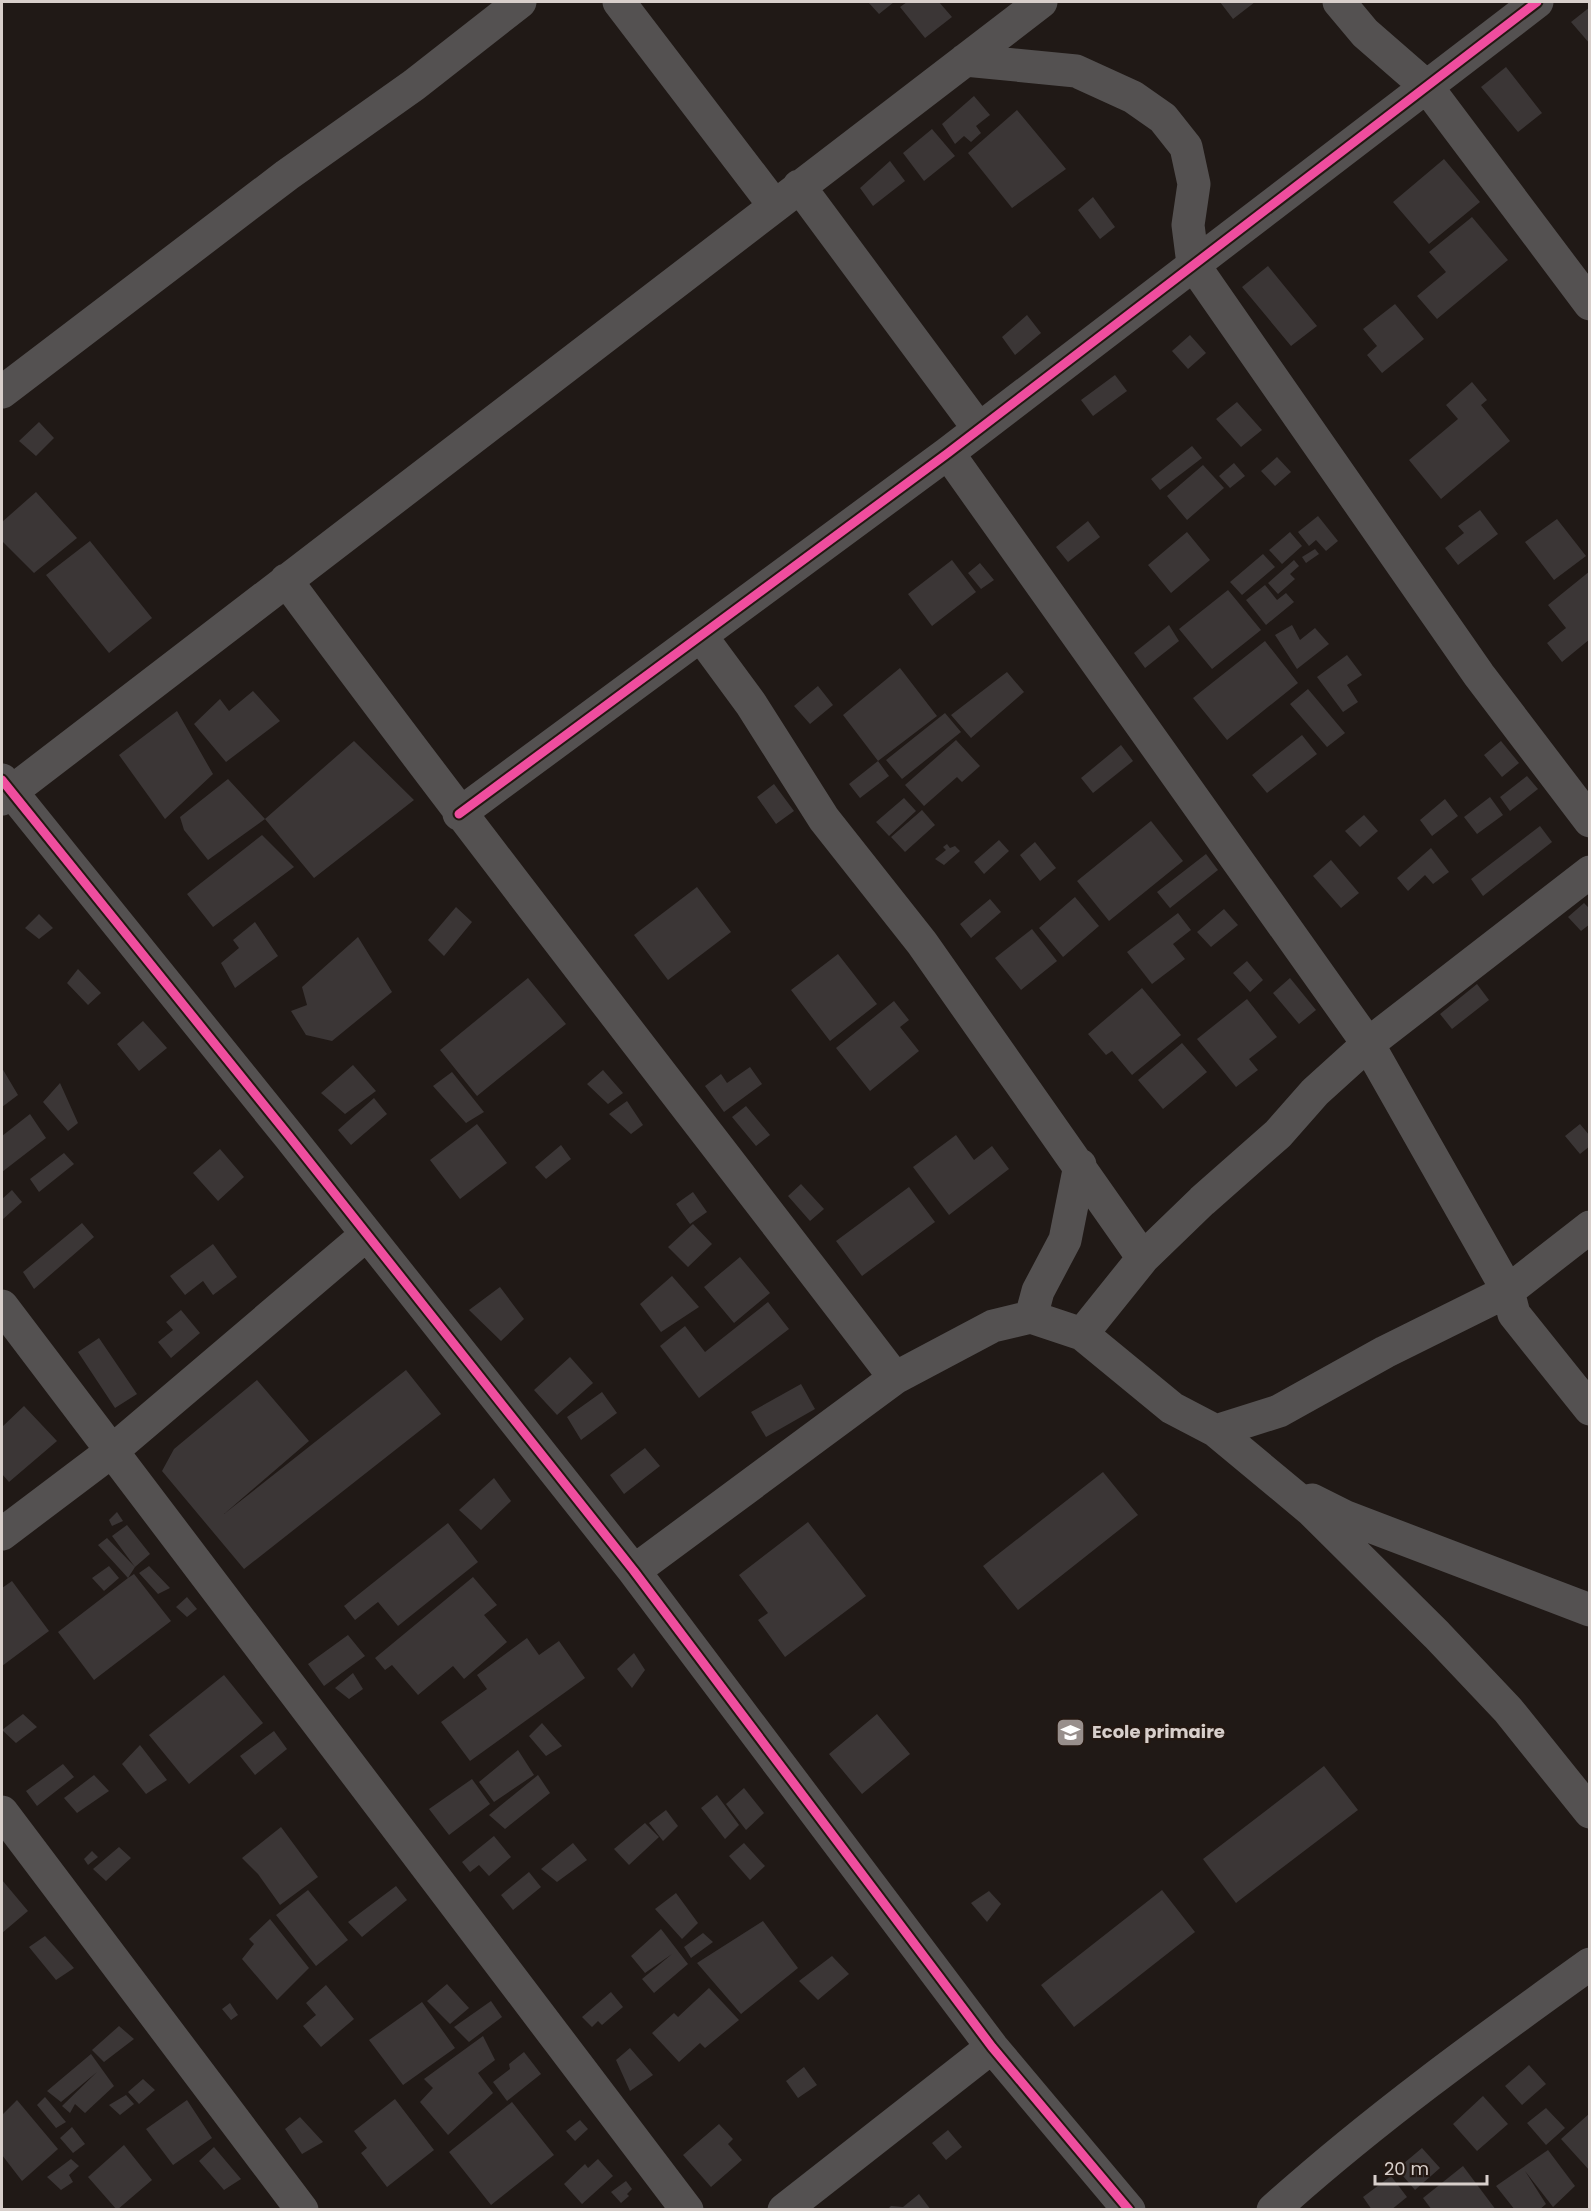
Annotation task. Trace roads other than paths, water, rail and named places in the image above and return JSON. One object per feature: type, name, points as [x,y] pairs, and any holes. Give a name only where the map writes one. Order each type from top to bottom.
[{"type":"street","points":[[2,392],[287,175],[414,85],[520,2]]},
{"type":"street","points":[[619,2],[787,195],[979,429]]},
{"type":"street","points":[[1041,2],[286,580],[5,790],[289,1136],[634,1571],[992,2047],[1129,2210]]},
{"type":"street","points":[[1340,2],[1365,33],[1426,87],[1590,304]]},
{"type":"street","points":[[459,814],[948,453],[1537,2]]},
{"type":"street","points":[[965,60],[1076,71],[1133,97],[1163,118],[1186,147],[1194,184],[1188,225],[1193,264],[1479,675],[1590,821]]},
{"type":"street","points":[[948,453],[1368,1044],[1508,1291],[1514,1314],[1590,1409]]},
{"type":"street","points":[[286,580],[459,814],[669,1082],[895,1378]]},
{"type":"street","points":[[700,636],[752,704],[824,819],[922,943],[1080,1165],[1143,1258]]},
{"type":"street","points":[[1082,1334],[1143,1258],[1202,1201],[1278,1134],[1315,1092],[1368,1044],[1590,872]]},
{"type":"street","points":[[1031,1317],[1038,1291],[1065,1240],[1080,1165]]},
{"type":"street","points":[[1216,1431],[1279,1411],[1384,1352],[1508,1291],[1590,1227]]},
{"type":"street","points":[[2,1534],[112,1451],[366,1235]]},
{"type":"street","points":[[2,1306],[687,2210]]},
{"type":"street","points":[[634,1571],[895,1378],[993,1326],[1031,1317],[1082,1334],[1173,1408],[1216,1431],[1311,1510],[1508,1710],[1590,1812]]},
{"type":"street","points":[[1280,1485],[1346,1516],[1590,1610]]},
{"type":"street","points":[[2,1812],[302,2210]]},
{"type":"street","points":[[1273,2210],[1356,2138],[1454,2061],[1590,1964]]},
{"type":"street","points":[[784,2210],[992,2047]]},
{"type":"place","name":"Ecole primaire","points":[[1071,1732]]}]
